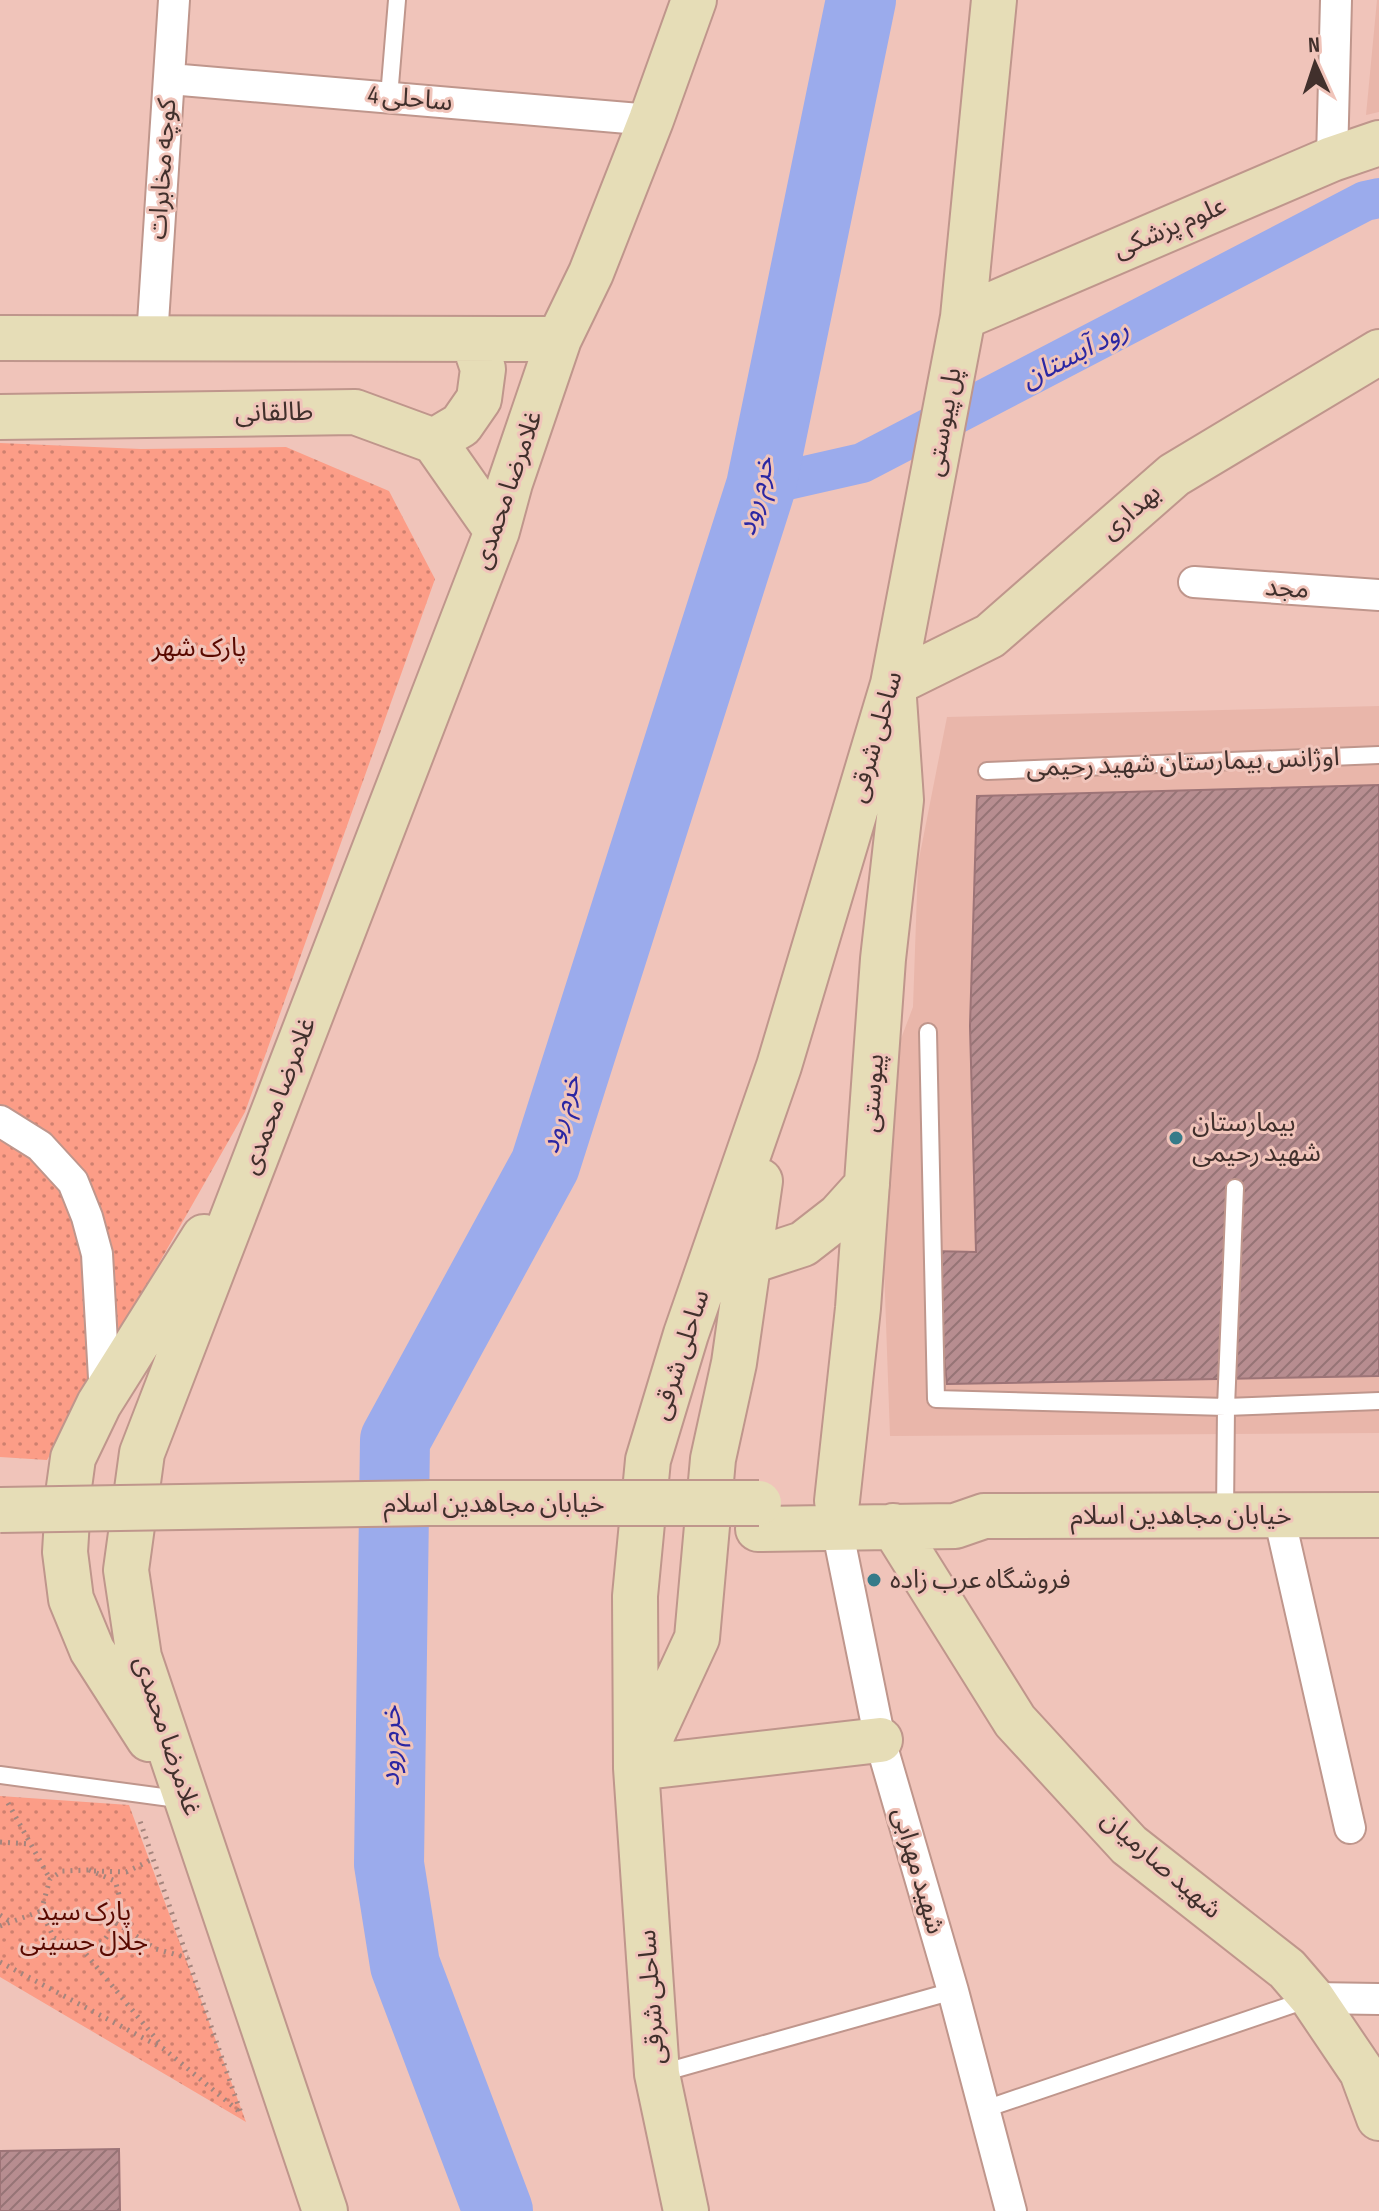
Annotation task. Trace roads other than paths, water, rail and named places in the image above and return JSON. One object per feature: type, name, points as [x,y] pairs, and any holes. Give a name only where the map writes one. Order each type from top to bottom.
[{"type":"main road","name":"غلامرضا محمدی","points":[[325,2211],[139,1657],[126,1570],[142,1453],[497,531],[559,339],[591,273],[694,0]]},
{"type":"main road","points":[[963,317],[994,0]]},
{"type":"main road","name":"علوم پزشکی","points":[[963,317],[1332,159],[1379,143]]},
{"type":"main road","name":"پل پیوستی","points":[[925,526],[963,317]]},
{"type":"main road","points":[[0,338],[559,339]]},
{"type":"main road","points":[[473,339],[483,369],[479,399],[461,425],[434,441],[497,531]]},
{"type":"main road","name":"بهداری","points":[[893,684],[990,636],[1174,475],[1379,352]]},
{"type":"main road","name":"طالقانی","points":[[0,417],[355,412],[434,441]]},
{"type":"main road","name":"ساحلی شرقی","points":[[686,2211],[657,2074],[636,1768],[635,1596],[648,1460],[686,1334],[779,1066],[893,684],[925,526]]},
{"type":"main road","name":"پیوستی","points":[[837,1515],[858,1308],[883,959],[901,800],[893,684]]},
{"type":"main road","points":[[636,1768],[697,1638],[713,1459],[734,1363],[779,1066]]},
{"type":"main road","points":[[188,1801],[92,1650],[71,1599],[65,1552],[69,1487],[73,1458],[105,1396],[258,1150]]},
{"type":"main road","points":[[748,1262],[803,1244],[839,1216],[867,1185]]},
{"type":"main road","points":[[803,1244],[825,1259],[858,1308]]},
{"type":"main road","name":"خیابان مجاهدین اسلام","points":[[0,1533],[837,1515],[956,1499],[984,1516]]},
{"type":"main road","name":"خیابان مجاهدین اسلام","points":[[0,1510],[430,1503],[759,1516]]},
{"type":"main road","name":"خیابان مجاهدین اسلام","points":[[837,1515],[893,1526],[955,1526],[984,1516],[1379,1515]]},
{"type":"main road","name":"شهید صارمیان","points":[[893,1526],[1015,1721],[1129,1845],[1287,1969],[1312,1998],[1362,2072],[1379,2118]]},
{"type":"main road","points":[[636,1768],[880,1740]]},
{"type":"street","name":"کوچه مخابرات","points":[[152,338],[174,0]]},
{"type":"street","points":[[1332,159],[1336,0]]},
{"type":"street","name":"ساحلی 4","points":[[170,79],[651,120]]},
{"type":"street","name":"مجد","points":[[1194,582],[1379,595]]},
{"type":"street","points":[[0,1121],[40,1146],[73,1182],[87,1217],[97,1254],[105,1396]]},
{"type":"street","name":"شهید مهرابی","points":[[837,1515],[880,1740],[953,1991],[1011,2211]]},
{"type":"street","points":[[1279,1516],[1350,1828]]},
{"type":"street","points":[[1312,1998],[1379,1999]]},
{"type":"lane","points":[[389,97],[397,0]]},
{"type":"lane","name":"اوژانس بیمارستان شهید رحیمی","points":[[987,771],[1379,755]]},
{"type":"lane","points":[[928,1032],[936,1399],[1226,1407],[1379,1401]]},
{"type":"lane","points":[[1225,1517],[1235,1188]]},
{"type":"lane","points":[[0,1775],[188,1801]]},
{"type":"lane","points":[[657,2074],[953,1991]]},
{"type":"lane","points":[[985,2109],[1312,1998]]},
{"type":"waterway","name":"خرم رود","points":[[498,2211],[405,1965],[389,1864],[395,1440],[545,1165],[761,486],[861,0]]},
{"type":"waterway","name":"رود آبستان","points":[[761,486],[862,463],[1365,201],[1379,198]]},
{"type":"place","name":"بیمارستان شهید رحیمی","points":[[1176,1138]]},
{"type":"place","name":"فروشگاه عرب زاده","points":[[874,1580]]},
{"type":"park label","name":"پارک شهر","points":[[199,648]]},
{"type":"park label","name":"پارک سید جلال حسینی","points":[[84,1927]]}]
